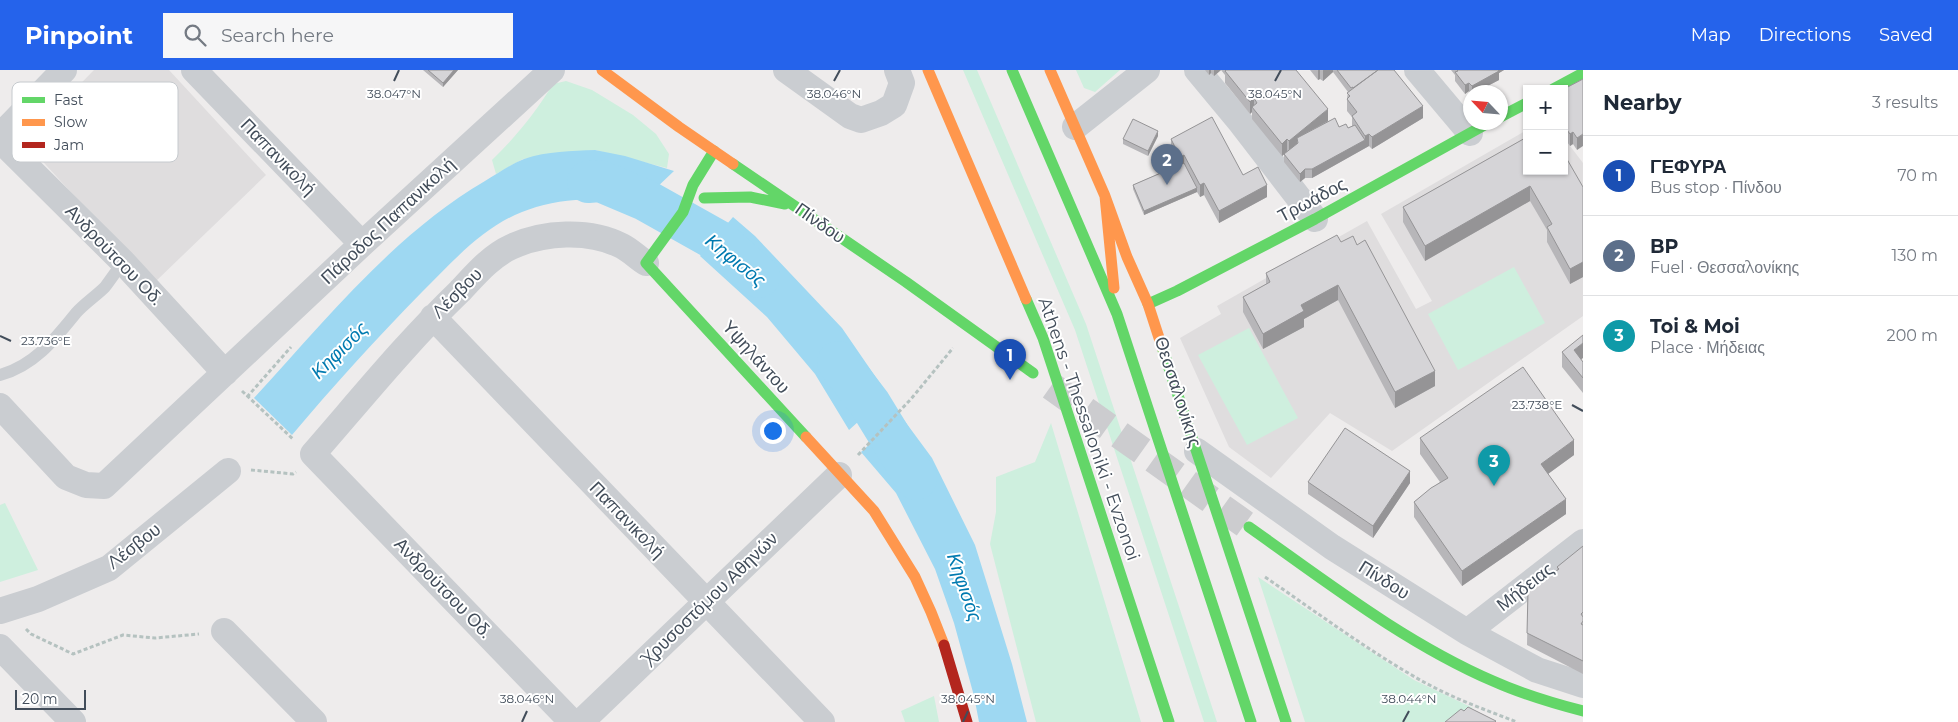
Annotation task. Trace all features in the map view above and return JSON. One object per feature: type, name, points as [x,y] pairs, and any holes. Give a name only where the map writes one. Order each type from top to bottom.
[{"type":"main road","name":"Athens - Thessaloniki - Evzonoi","points":[[928,70],[1043,338],[1169,722]]},
{"type":"main road","points":[[1012,70],[1116,314],[1251,722]]},
{"type":"main road","name":"Θεσσαλονίκης","points":[[1050,70],[1148,304],[1286,722]]},
{"type":"main road","name":"Πίνδου","points":[[603,71],[714,151],[728,165],[800,209],[1033,373]]},
{"type":"main road","points":[[1560,85],[1583,73]]},
{"type":"main road","points":[[1508,113],[1523,105]]},
{"type":"main road","points":[[679,127],[688,149]]},
{"type":"main road","name":"Τρωάδος","points":[[1148,304],[1177,291],[1314,219],[1476,130]]},
{"type":"main road","points":[[646,263],[683,212],[693,186],[714,151]]},
{"type":"main road","points":[[690,163],[693,186]]},
{"type":"main road","points":[[683,212],[704,198],[715,184]]},
{"type":"main road","points":[[704,198],[750,196],[772,200],[800,209]]},
{"type":"main road","points":[[1104,196],[1116,314]]},
{"type":"main road","name":"Υψηλάντου","points":[[646,263],[874,511],[916,578],[951,663],[966,722]]},
{"type":"main road","name":"Πίνδου","points":[[1249,527],[1374,613],[1432,650],[1534,698],[1583,711]]},
{"type":"street","points":[[52,82],[64,70]]},
{"type":"street","name":"Παπανικολή","points":[[194,70],[362,244]]},
{"type":"street","name":"Πάροδος Παπανικολή","points":[[0,406],[66,477],[86,485],[104,486],[362,244],[552,70]]},
{"type":"street","points":[[786,70],[850,116],[861,120],[894,105],[902,83],[897,70]]},
{"type":"street","points":[[1075,127],[1147,70]]},
{"type":"street","points":[[1197,70],[1241,123],[1314,219]]},
{"type":"street","points":[[1418,70],[1463,112]]},
{"type":"street","points":[[0,136],[12,124]]},
{"type":"street","name":"Ανδρούτσου Οδ.","points":[[0,140],[12,152]]},
{"type":"street","name":"Ανδρούτσου Οδ.","points":[[22,162],[123,262],[225,373]]},
{"type":"street","name":"Λέσβου","points":[[313,454],[433,317],[493,258],[509,248],[527,241],[565,235],[604,239],[622,246],[646,263]]},
{"type":"street","name":"Παπανικολή","points":[[433,317],[822,722]]},
{"type":"street","name":"Πίνδου","points":[[1197,451],[1332,547],[1467,632],[1537,670],[1583,685]]},
{"type":"street","name":"Ανδρούτσου Οδ.","points":[[313,454],[572,722]]},
{"type":"street","name":"Λέσβου","points":[[2,611],[38,599],[109,568],[228,471]]},
{"type":"street","name":"Χρυσοστόμου Αθηνών","points":[[581,722],[839,475]]},
{"type":"street","name":"Μήδειας","points":[[1467,632],[1583,542]]},
{"type":"street","points":[[224,631],[314,722]]},
{"type":"street","points":[[0,647],[72,722]]},
{"type":"lane","points":[[0,375],[16,370],[42,353],[68,326],[88,300],[104,288],[123,262]]},
{"type":"path","points":[[839,475],[911,399],[970,328]]},
{"type":"path","points":[[251,400],[289,437]]},
{"type":"path","points":[[228,471],[258,470],[293,474],[313,454]]},
{"type":"path","points":[[2,611],[31,634],[73,654],[123,635],[155,638],[224,631]]},
{"type":"path","points":[[1423,681],[1424,675]]},
{"type":"shaded area","points":[[94,70],[169,70],[266,175],[154,283],[43,162],[178,162],[178,82],[82,82]]},
{"type":"shaded area","points":[[1523,132],[1523,175],[1568,175],[1568,143],[1583,163],[1583,316],[1392,451],[1330,413],[1271,478],[1229,447],[1180,338],[1221,314],[1217,306],[1367,221],[1416,309],[1432,301],[1381,214]]},
{"type":"green space","points":[[963,70],[977,70],[1086,324],[1217,722],[1204,722],[1075,330]]},
{"type":"green space","points":[[1076,70],[1120,70],[1095,92],[1084,88]]},
{"type":"green space","points":[[566,81],[592,90],[633,115],[656,134],[669,154],[667,168],[595,150],[523,159],[496,174],[492,160],[525,124],[553,84]]},
{"type":"green space","points":[[1514,267],[1545,323],[1458,370],[1428,314]]},
{"type":"green space","points":[[1249,328],[1298,418],[1247,445],[1198,355]]},
{"type":"green space","points":[[1051,423],[1141,722],[1036,722],[990,544],[996,512],[996,477],[1035,462]]},
{"type":"green space","points":[[5,503],[38,570],[0,582],[0,505]]},
{"type":"green space","points":[[1258,577],[1414,680],[1473,708],[1455,722],[1305,722]]},
{"type":"green space","points":[[934,696],[939,722],[905,722],[901,711]]},
{"type":"water","points":[[595,150],[625,156],[674,171],[633,210],[600,201],[570,200],[522,212],[494,227],[456,258],[405,309],[292,435],[254,398],[334,310],[390,253],[452,203],[504,169],[524,159],[551,153]]},
{"type":"water","points":[[733,217],[755,236],[842,328],[888,395],[849,430],[815,374],[767,317],[700,256]]},
{"type":"water","points":[[901,416],[932,458],[975,545],[1012,664],[1027,722],[979,722],[974,696],[954,623],[935,569],[896,493],[861,452]]},
{"type":"building","points":[[428,70],[454,70],[443,83]]},
{"type":"building","points":[[1226,70],[1296,70],[1328,109],[1289,141],[1287,139],[1282,144],[1252,107],[1257,103],[1254,98],[1250,102]]},
{"type":"building","points":[[1337,70],[1378,70],[1351,88]]},
{"type":"building","points":[[1378,70],[1394,70],[1423,106],[1372,137],[1369,134],[1365,136],[1352,116],[1357,112],[1347,99],[1350,96],[1347,93]]},
{"type":"building","points":[[1499,71],[1474,85],[1469,83],[1465,85],[1455,72]]},
{"type":"building","points":[[1583,79],[1583,134],[1577,138],[1573,132],[1570,134],[1568,131],[1568,87]]},
{"type":"building","points":[[1212,117],[1243,175],[1258,167],[1267,185],[1219,211],[1204,183],[1200,185],[1184,155],[1180,157],[1171,139]]},
{"type":"building","points":[[1335,118],[1339,127],[1346,124],[1348,128],[1355,125],[1365,140],[1312,169],[1305,169],[1300,174],[1284,154],[1298,143],[1297,138]]},
{"type":"building","points":[[1133,119],[1158,131],[1148,151],[1123,139]]},
{"type":"building","points":[[1523,139],[1523,175],[1568,175],[1568,161],[1583,187],[1583,262],[1570,269],[1547,227],[1552,224],[1530,186],[1425,246],[1403,207]]},
{"type":"building","points":[[1184,163],[1197,188],[1144,211],[1133,185]]},
{"type":"building","points":[[1337,235],[1341,242],[1353,236],[1357,245],[1365,240],[1435,371],[1395,392],[1338,285],[1301,305],[1304,311],[1263,334],[1243,297],[1270,282],[1266,273]]},
{"type":"building","points":[[1583,335],[1583,343],[1574,350],[1583,362],[1583,378],[1562,352]]},
{"type":"building","points":[[1523,367],[1574,440],[1541,464],[1566,499],[1462,571],[1414,502],[1431,488],[1448,478],[1420,438]]},
{"type":"building","points":[[1345,428],[1410,471],[1373,526],[1308,482]]},
{"type":"building","points":[[1583,546],[1583,612],[1581,614],[1583,621],[1581,624],[1583,625],[1583,661],[1527,633],[1528,592],[1559,569],[1557,567]]},
{"type":"building","points":[[1468,707],[1496,721],[1445,722],[1461,709],[1464,711]]},
{"type":"waterway","name":"Κηφισός","points":[[588,182],[600,181],[645,200],[720,242],[759,277]]},
{"type":"waterway","name":"Κηφισός","points":[[838,362],[870,404],[916,479]]},
{"type":"tunnel","points":[[1051,386],[1249,527]]},
{"type":"traffic: fast","points":[[1012,70],[1117,314],[1251,722]]},
{"type":"traffic: fast","points":[[1560,85],[1583,73]]},
{"type":"traffic: fast","points":[[1508,113],[1523,105]]},
{"type":"traffic: fast","points":[[1148,304],[1177,291],[1315,219],[1476,130]]},
{"type":"traffic: fast","points":[[714,151],[693,185],[683,212],[646,263],[806,437]]},
{"type":"traffic: fast","points":[[733,164],[906,282],[1033,373]]},
{"type":"traffic: fast","points":[[704,198],[750,197],[785,204]]},
{"type":"traffic: fast","points":[[1026,299],[1043,338],[1169,722]]},
{"type":"traffic: fast","points":[[1162,347],[1286,722]]},
{"type":"traffic: fast","points":[[1249,527],[1337,590],[1429,649],[1460,666],[1504,686],[1583,711]]},
{"type":"traffic: slow","points":[[602,70],[733,164]]},
{"type":"traffic: slow","points":[[928,70],[1026,299]]},
{"type":"traffic: slow","points":[[1050,70],[1105,196],[1127,257],[1148,304],[1162,347]]},
{"type":"traffic: slow","points":[[1105,196],[1114,288]]},
{"type":"traffic: slow","points":[[806,437],[874,511],[915,577],[944,645]]},
{"type":"traffic: jam","points":[[944,645],[967,722]]},
{"type":"place","name":"BP","points":[[1167,185]]},
{"type":"place","name":"ΓΕΦΥΡΑ","points":[[1010,380]]},
{"type":"place","name":"Toi & Moi","points":[[1494,486]]}]
